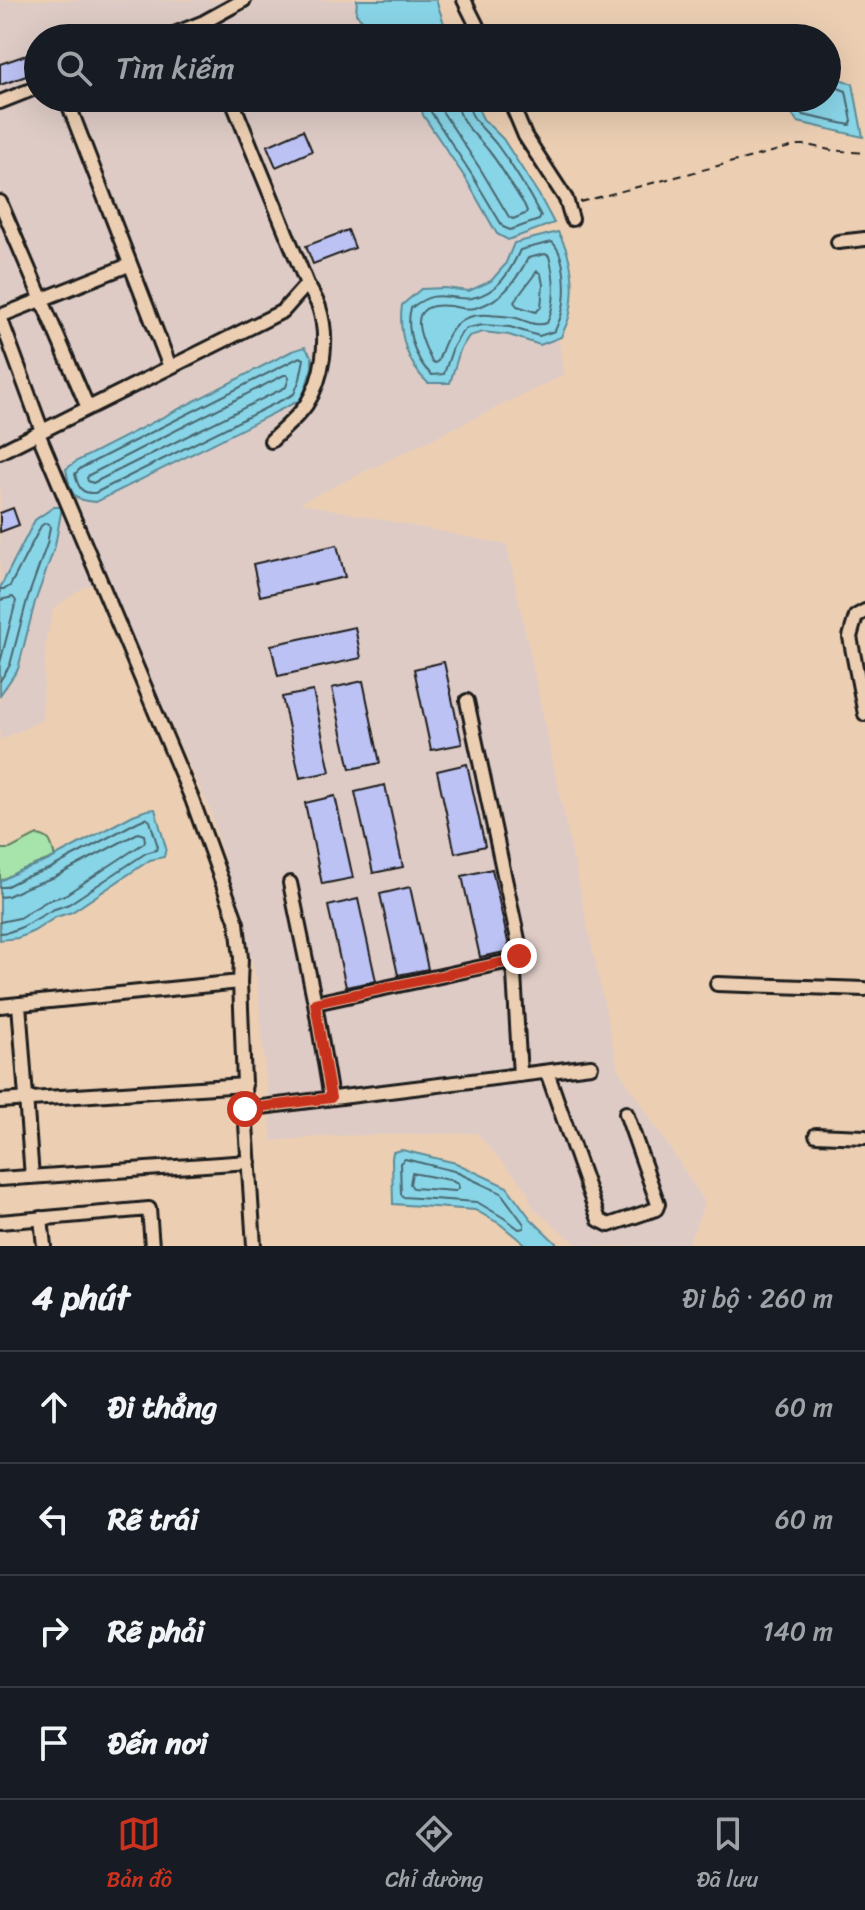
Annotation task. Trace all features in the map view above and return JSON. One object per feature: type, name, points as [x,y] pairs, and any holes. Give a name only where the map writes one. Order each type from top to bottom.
[{"type":"street","points":[[199,24],[244,0]]},
{"type":"street","points":[[464,0],[476,24]]},
{"type":"street","points":[[0,102],[24,93]]},
{"type":"street","points":[[71,112],[170,367]]},
{"type":"street","points":[[237,112],[318,305],[323,331],[319,375],[305,406],[271,441]]},
{"type":"street","points":[[515,112],[525,136],[566,199],[572,219]]},
{"type":"street","points":[[0,202],[88,408]]},
{"type":"street","points":[[838,242],[865,239]]},
{"type":"street","points":[[129,265],[0,317],[40,432],[192,799],[237,923],[254,1246]]},
{"type":"street","points":[[0,452],[283,311],[307,284]]},
{"type":"street","points":[[865,611],[856,616],[850,637],[865,714]]},
{"type":"street","points":[[315,1003],[510,961],[519,956],[467,701]]},
{"type":"street","points":[[290,883],[331,1098]]},
{"type":"street","points":[[510,961],[514,974],[520,1075]]},
{"type":"street","points":[[0,1006],[240,982]]},
{"type":"street","points":[[717,984],[865,989]]},
{"type":"street","points":[[19,1004],[32,1177]]},
{"type":"street","points":[[245,1109],[591,1066]]},
{"type":"street","points":[[547,1072],[599,1220],[609,1225],[656,1209],[658,1204],[626,1113]]},
{"type":"street","points":[[0,1101],[245,1085]]},
{"type":"street","points":[[816,1135],[865,1137]]},
{"type":"street","points":[[0,1179],[249,1162]]},
{"type":"street","points":[[0,1222],[149,1209],[152,1246]]},
{"type":"street","points":[[41,1218],[44,1246]]},
{"type":"path","points":[[568,205],[798,145],[865,153]]},
{"type":"shaded area","points":[[0,0],[412,0],[420,24],[24,24],[24,112],[464,112],[548,265],[564,375],[300,503],[507,545],[618,1069],[705,1202],[687,1246],[579,1246],[533,1208],[525,1187],[476,1133],[328,1136],[272,1141],[257,980],[211,812],[104,580],[81,589],[54,608],[46,639],[42,720],[0,740]]},
{"type":"green space","points":[[37,835],[48,839],[55,857],[0,881],[0,849],[10,849]]},
{"type":"water","points":[[357,0],[436,0],[444,24],[367,24],[356,14]]},
{"type":"water","points":[[841,79],[853,84],[863,137],[798,122],[790,112],[841,112]]},
{"type":"water","points":[[422,112],[480,112],[503,139],[554,223],[508,240],[497,234],[466,179]]},
{"type":"water","points":[[558,232],[570,261],[573,282],[572,303],[561,337],[540,345],[509,335],[483,332],[469,336],[460,350],[450,383],[428,383],[409,357],[401,326],[402,305],[421,289],[469,291],[491,281],[505,265],[514,243]]},
{"type":"water","points":[[305,347],[312,357],[312,367],[302,399],[96,502],[81,500],[73,493],[66,469],[77,461]]},
{"type":"water","points":[[54,507],[62,507],[55,546],[35,602],[18,669],[0,695],[0,588],[35,520]]},
{"type":"water","points":[[155,809],[166,848],[164,857],[150,860],[72,912],[56,917],[18,938],[0,940],[0,881],[47,861],[133,815]]},
{"type":"water","points":[[402,1150],[456,1163],[507,1187],[531,1219],[559,1246],[527,1246],[500,1224],[475,1210],[393,1204],[393,1152]]},
{"type":"building","points":[[24,56],[24,77],[0,85],[0,64]]},
{"type":"building","points":[[303,130],[312,151],[276,167],[267,146]]},
{"type":"building","points":[[348,230],[355,248],[313,264],[306,246]]},
{"type":"building","points":[[13,508],[19,525],[0,532],[0,513]]},
{"type":"building","points":[[337,545],[345,577],[260,596],[253,564]]},
{"type":"building","points":[[355,627],[361,658],[278,676],[271,645]]},
{"type":"building","points":[[444,662],[462,744],[431,750],[414,669]]},
{"type":"building","points":[[363,681],[380,763],[350,769],[332,688]]},
{"type":"building","points":[[313,691],[330,772],[300,778],[282,697]]},
{"type":"building","points":[[467,764],[485,846],[455,853],[437,771]]},
{"type":"building","points":[[385,785],[403,867],[373,873],[355,792]]},
{"type":"building","points":[[335,796],[353,878],[322,884],[305,803]]},
{"type":"building","points":[[492,869],[510,951],[480,957],[462,876]]},
{"type":"building","points":[[410,887],[428,969],[398,975],[380,894]]},
{"type":"building","points":[[358,899],[376,981],[346,987],[328,906]]},
{"type":"route","points":[[245,1109],[331,1098],[315,1003],[510,961],[519,956]]}]
